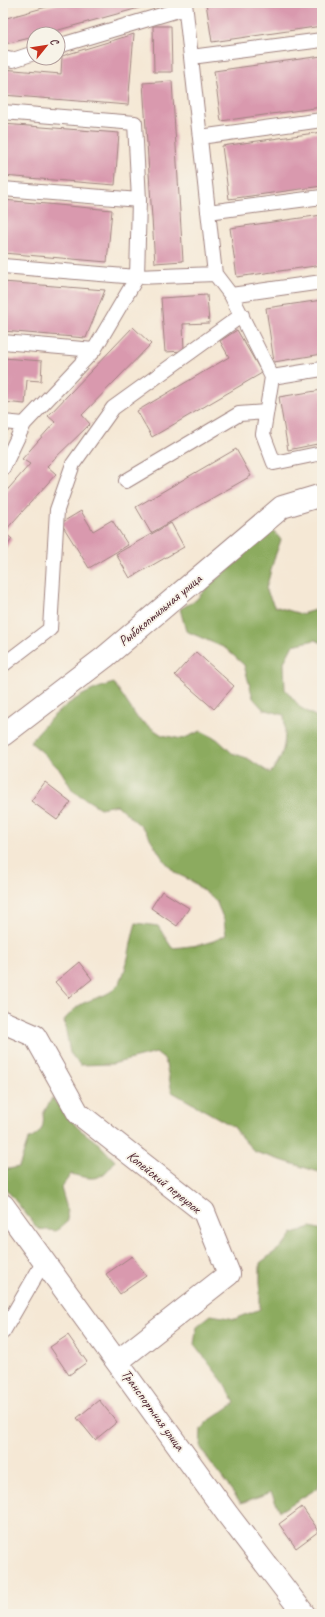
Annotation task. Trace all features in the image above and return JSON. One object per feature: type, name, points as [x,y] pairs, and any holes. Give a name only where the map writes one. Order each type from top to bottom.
[{"type":"street","name":"Рыбокоптильная улица","points":[[3,735],[105,657],[282,507],[322,495]]},
{"type":"street","name":"Копейский переулок","points":[[3,1022],[35,1036],[78,1113],[204,1212],[229,1274],[117,1362]]},
{"type":"street","name":"Транспортная улица","points":[[3,1205],[228,1515],[304,1614]]},
{"type":"lane","points":[[66,43],[185,6],[215,274],[231,295],[272,377],[263,434],[274,463],[322,453]]},
{"type":"lane","points":[[191,57],[322,40]]},
{"type":"lane","points":[[3,58],[13,60],[26,56]]},
{"type":"lane","points":[[3,112],[135,123],[139,200],[137,277],[94,350],[24,424],[3,468]]},
{"type":"lane","points":[[200,137],[322,120]]},
{"type":"lane","points":[[3,189],[139,200]]},
{"type":"lane","points":[[208,212],[322,197]]},
{"type":"lane","points":[[3,266],[137,277],[215,274]]},
{"type":"lane","points":[[231,295],[322,282]]},
{"type":"lane","points":[[3,665],[50,629],[57,510],[73,464],[113,408],[242,315]]},
{"type":"lane","points":[[3,342],[94,350]]},
{"type":"lane","points":[[272,377],[322,369]]},
{"type":"lane","points":[[126,480],[239,414],[266,412]]},
{"type":"lane","points":[[3,422],[24,424]]},
{"type":"lane","points":[[3,1332],[44,1262]]},
{"type":"green space","points":[[274,531],[281,540],[266,589],[274,606],[301,614],[322,608],[322,643],[315,640],[293,645],[284,662],[285,689],[301,708],[322,720],[322,1173],[255,1152],[234,1127],[172,1092],[165,1060],[156,1053],[112,1064],[80,1065],[70,1053],[64,1020],[80,1005],[105,995],[118,985],[127,964],[136,923],[158,926],[172,948],[207,943],[226,935],[224,920],[216,901],[190,880],[175,873],[163,859],[145,830],[117,805],[100,808],[73,791],[61,771],[30,742],[57,713],[67,705],[88,692],[114,683],[138,719],[162,735],[182,739],[201,731],[217,739],[232,753],[247,758],[270,773],[279,760],[284,746],[284,715],[263,709],[253,698],[244,665],[225,648],[186,631],[180,609],[196,600],[209,585],[236,563],[249,547]]},
{"type":"green space","points":[[52,1098],[78,1128],[99,1144],[115,1161],[105,1173],[96,1178],[71,1174],[61,1188],[66,1205],[68,1221],[56,1231],[38,1229],[6,1189],[3,1170],[19,1167],[28,1140],[41,1130],[43,1114]]},
{"type":"green space","points":[[311,1227],[322,1230],[322,1473],[318,1488],[280,1511],[271,1492],[241,1503],[200,1448],[201,1429],[207,1422],[235,1403],[224,1383],[194,1344],[197,1326],[211,1315],[235,1319],[260,1309],[260,1263],[285,1244],[293,1233]]},
{"type":"building","points":[[61,3],[157,3],[66,28],[66,26],[26,26],[26,39],[5,44],[3,35],[3,19]]},
{"type":"building","points":[[206,3],[322,3],[322,26],[212,42]]},
{"type":"building","points":[[153,26],[171,26],[172,72],[154,72]]},
{"type":"building","points":[[134,34],[128,105],[3,95],[3,69],[61,74],[61,66],[66,66],[66,55]]},
{"type":"building","points":[[322,56],[322,107],[221,121],[214,71]]},
{"type":"building","points":[[172,81],[183,261],[155,263],[143,83]]},
{"type":"building","points":[[3,124],[119,133],[115,185],[3,176]]},
{"type":"building","points":[[322,132],[322,186],[229,199],[222,146]]},
{"type":"building","points":[[3,200],[112,210],[107,262],[3,253]]},
{"type":"building","points":[[322,215],[322,265],[237,277],[230,228]]},
{"type":"building","points":[[3,282],[105,290],[86,338],[3,331]]},
{"type":"building","points":[[207,295],[209,323],[183,324],[184,351],[165,352],[161,298]]},
{"type":"building","points":[[322,300],[322,354],[274,362],[266,308]]},
{"type":"building","points":[[133,327],[151,344],[82,415],[90,424],[47,466],[56,474],[4,532],[12,539],[3,552],[3,495],[30,464],[22,459],[55,422],[48,416]]},
{"type":"building","points":[[237,330],[262,373],[152,437],[137,411],[229,357],[220,341]]},
{"type":"building","points":[[3,358],[42,361],[41,381],[27,380],[25,404],[3,402]]},
{"type":"building","points":[[322,390],[322,443],[288,450],[279,397]]},
{"type":"building","points":[[236,449],[251,476],[151,533],[136,507]]},
{"type":"building","points":[[81,511],[93,531],[112,520],[128,545],[89,568],[61,523]]},
{"type":"building","points":[[171,523],[184,547],[130,578],[116,554]]},
{"type":"building","points":[[196,652],[234,686],[214,709],[175,675]]},
{"type":"building","points":[[45,782],[71,802],[57,820],[31,801]]},
{"type":"building","points":[[162,891],[189,908],[177,926],[151,908]]},
{"type":"building","points":[[79,962],[92,979],[69,998],[55,982]]},
{"type":"building","points":[[132,1256],[146,1276],[120,1294],[106,1274]]},
{"type":"building","points":[[68,1335],[87,1362],[69,1375],[50,1347]]},
{"type":"building","points":[[99,1400],[117,1422],[95,1440],[77,1418]]},
{"type":"building","points":[[302,1507],[319,1531],[296,1548],[279,1524]]}]
